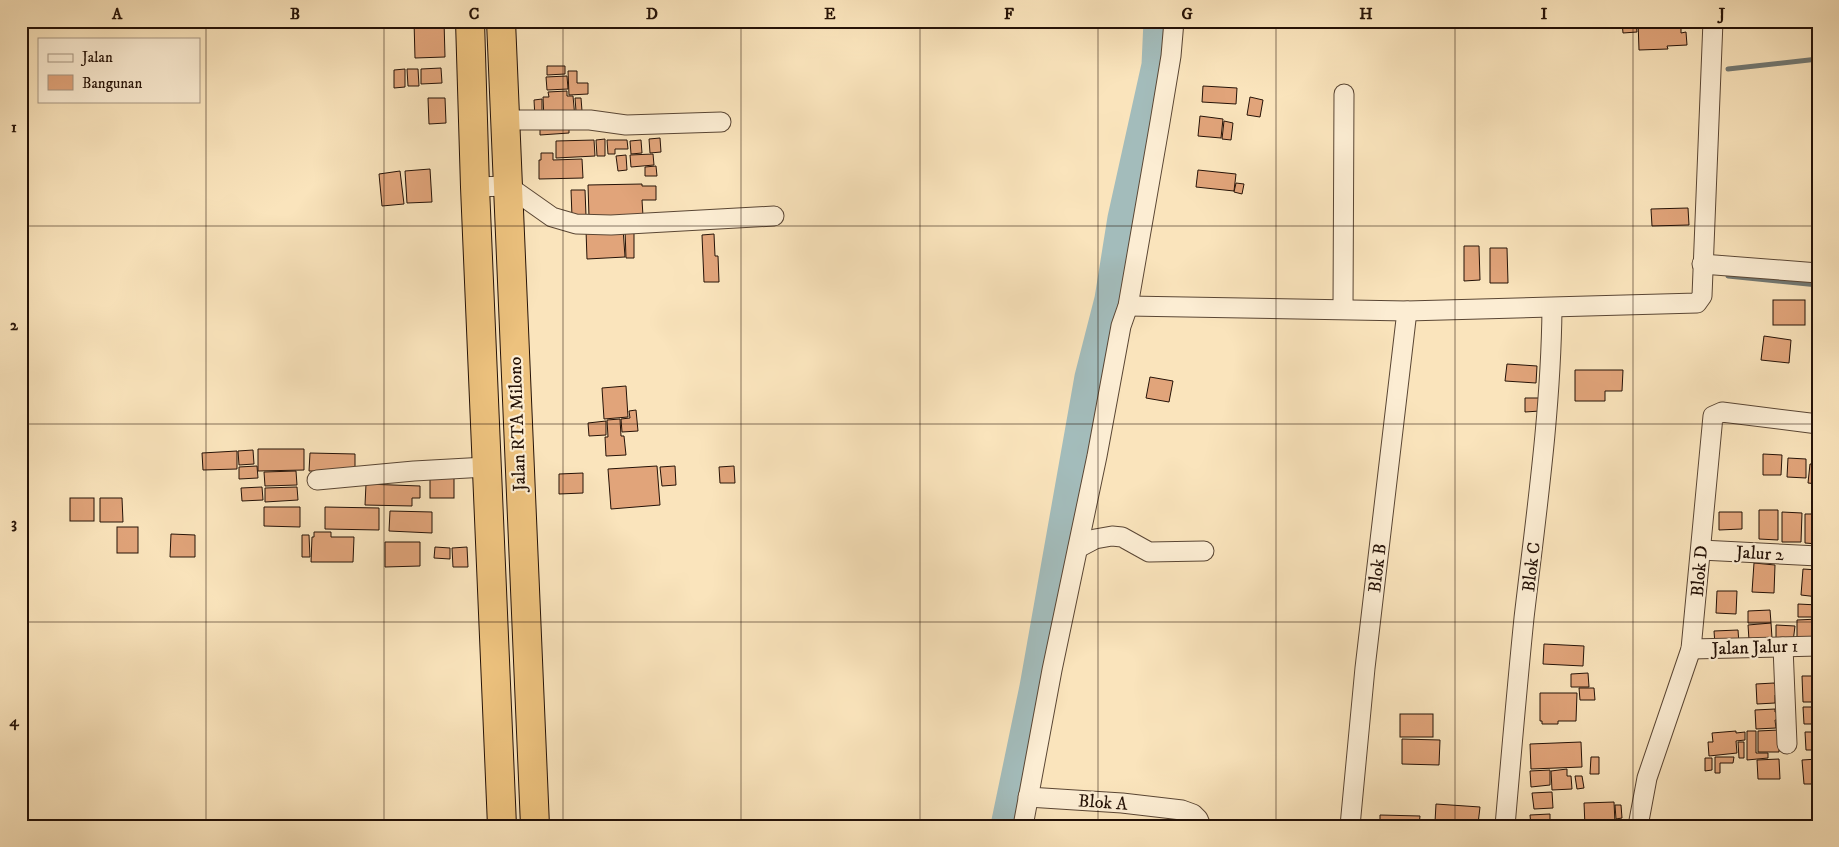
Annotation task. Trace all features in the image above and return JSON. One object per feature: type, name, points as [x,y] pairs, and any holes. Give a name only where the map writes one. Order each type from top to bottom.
[{"type":"highway","name":"Jalan RTA Milono","points":[[470,21],[486,467],[502,826]]},
{"type":"highway","name":"Jalan RTA Milono","points":[[501,21],[535,826]]},
{"type":"street","points":[[1023,826],[1121,326],[1128,306],[1160,122],[1174,21]]},
{"type":"street","points":[[1128,306],[1407,311],[1697,303],[1702,296],[1713,21]]},
{"type":"street","points":[[1343,309],[1344,94]]},
{"type":"street","points":[[506,120],[590,120],[626,125],[721,122]]},
{"type":"street","points":[[475,187],[508,186],[552,217],[576,224],[611,225],[774,216]]},
{"type":"street","points":[[1702,264],[1818,273]]},
{"type":"street","name":"Blok C","points":[[1505,826],[1524,619],[1542,472],[1550,376],[1552,308]]},
{"type":"street","name":"Blok B","points":[[1350,826],[1365,668],[1407,311]]},
{"type":"street","name":"Blok D","points":[[1638,826],[1647,778],[1691,649],[1702,550],[1713,416],[1722,412],[1818,424]]},
{"type":"street","points":[[317,480],[414,471],[486,467]]},
{"type":"street","points":[[1078,548],[1095,539],[1112,536],[1122,537],[1149,552],[1204,552]]},
{"type":"street","name":"Jalur 2","points":[[1702,550],[1818,556]]},
{"type":"street","name":"Jalan Jalur 1","points":[[1691,649],[1818,646]]},
{"type":"street","points":[[1783,647],[1786,744]]},
{"type":"street","name":"Blok A","points":[[1028,798],[1122,803],[1182,810],[1193,814],[1198,819],[1200,826]]},
{"type":"building","points":[[414,21],[444,21],[445,57],[415,58]]},
{"type":"building","points":[[1636,21],[1637,32],[1623,33],[1622,22]]},
{"type":"building","points":[[1638,21],[1681,21],[1681,33],[1686,32],[1687,45],[1667,46],[1668,49],[1639,50]]},
{"type":"building","points":[[547,66],[565,66],[565,74],[547,75]]},
{"type":"building","points":[[441,68],[442,83],[421,84],[421,69]]},
{"type":"building","points":[[405,69],[405,87],[394,88],[394,70]]},
{"type":"building","points":[[407,69],[418,69],[419,86],[408,86]]},
{"type":"building","points":[[568,71],[577,71],[577,83],[588,83],[588,94],[569,95]]},
{"type":"building","points":[[567,76],[568,89],[547,90],[546,77]]},
{"type":"building","points":[[1203,86],[1237,88],[1236,104],[1202,102]]},
{"type":"building","points":[[567,91],[567,96],[573,96],[575,118],[544,120],[543,97],[549,97],[548,92]]},
{"type":"building","points":[[1250,97],[1263,100],[1260,117],[1247,115]]},
{"type":"building","points":[[428,98],[445,98],[446,123],[429,124]]},
{"type":"building","points":[[575,98],[581,98],[582,111],[576,111]]},
{"type":"building","points":[[542,99],[542,118],[535,118],[534,100]]},
{"type":"building","points":[[1200,116],[1223,119],[1221,138],[1198,136]]},
{"type":"building","points":[[1224,121],[1233,123],[1231,140],[1222,139]]},
{"type":"building","points":[[569,122],[569,133],[540,135],[540,123]]},
{"type":"building","points":[[660,138],[661,152],[650,153],[649,139]]},
{"type":"building","points":[[605,139],[605,156],[597,156],[596,140]]},
{"type":"building","points":[[594,140],[595,156],[556,158],[556,141]]},
{"type":"building","points":[[607,140],[627,140],[628,149],[615,149],[615,154],[608,154]]},
{"type":"building","points":[[641,140],[642,153],[631,154],[630,141]]},
{"type":"building","points":[[541,153],[553,153],[553,160],[582,159],[583,178],[539,179]]},
{"type":"building","points":[[653,154],[654,165],[631,167],[630,155]]},
{"type":"building","points":[[626,155],[627,170],[618,171],[616,156]]},
{"type":"building","points":[[656,166],[657,176],[645,176],[645,167]]},
{"type":"building","points":[[430,169],[432,202],[407,203],[405,171]]},
{"type":"building","points":[[1198,170],[1236,174],[1234,191],[1196,187]]},
{"type":"building","points":[[400,171],[404,204],[382,206],[379,174]]},
{"type":"building","points":[[1236,183],[1244,184],[1242,194],[1234,192]]},
{"type":"building","points":[[642,184],[642,186],[656,186],[656,200],[642,200],[643,216],[589,217],[588,185]]},
{"type":"building","points":[[571,190],[585,190],[586,216],[572,217]]},
{"type":"building","points":[[1688,208],[1689,225],[1652,226],[1651,209]]},
{"type":"building","points":[[623,228],[625,257],[587,259],[586,230]]},
{"type":"building","points":[[625,229],[634,229],[634,258],[626,258]]},
{"type":"building","points":[[714,234],[715,256],[718,256],[719,282],[704,282],[702,235]]},
{"type":"building","points":[[1464,246],[1479,246],[1480,280],[1464,281]]},
{"type":"building","points":[[1490,248],[1507,248],[1508,283],[1490,283]]},
{"type":"building","points":[[1773,300],[1805,300],[1805,325],[1773,325]]},
{"type":"building","points":[[1764,336],[1791,340],[1789,363],[1761,360]]},
{"type":"building","points":[[1507,364],[1537,366],[1536,383],[1505,381]]},
{"type":"building","points":[[1575,370],[1623,370],[1622,391],[1605,391],[1605,401],[1575,401]]},
{"type":"building","points":[[1150,377],[1173,381],[1169,402],[1146,398]]},
{"type":"building","points":[[626,386],[628,417],[604,419],[602,388]]},
{"type":"building","points":[[1525,398],[1540,398],[1540,411],[1525,412]]},
{"type":"building","points":[[636,410],[638,431],[622,432],[621,419],[630,418],[629,411]]},
{"type":"building","points":[[620,419],[621,436],[624,436],[626,455],[606,456],[605,437],[608,437],[607,420]]},
{"type":"building","points":[[606,421],[606,435],[589,436],[588,423]]},
{"type":"building","points":[[258,449],[304,449],[304,470],[258,471]]},
{"type":"building","points":[[253,450],[254,464],[239,465],[238,451]]},
{"type":"building","points":[[237,451],[237,469],[203,470],[202,453]]},
{"type":"building","points":[[310,453],[355,454],[355,472],[309,471]]},
{"type":"building","points":[[1763,454],[1782,455],[1781,475],[1763,475]]},
{"type":"building","points":[[1788,458],[1806,459],[1806,478],[1787,477]]},
{"type":"building","points":[[1810,464],[1818,464],[1818,484],[1808,483]]},
{"type":"building","points":[[257,466],[258,478],[239,479],[239,467]]},
{"type":"building","points":[[657,466],[660,505],[611,509],[608,469]]},
{"type":"building","points":[[675,466],[676,485],[662,486],[660,467]]},
{"type":"building","points":[[734,466],[735,483],[720,483],[719,467]]},
{"type":"building","points":[[296,471],[297,485],[265,486],[264,472]]},
{"type":"building","points":[[583,473],[583,493],[559,494],[559,474]]},
{"type":"building","points":[[430,476],[454,476],[454,498],[430,498]]},
{"type":"building","points":[[366,484],[420,486],[420,498],[412,498],[412,506],[365,505]]},
{"type":"building","points":[[262,487],[263,500],[242,501],[241,488]]},
{"type":"building","points":[[297,487],[298,500],[265,502],[265,488]]},
{"type":"building","points":[[70,498],[94,498],[94,521],[70,521]]},
{"type":"building","points":[[100,498],[122,498],[123,522],[100,522]]},
{"type":"building","points":[[264,507],[300,507],[300,527],[264,526]]},
{"type":"building","points":[[325,507],[379,508],[379,530],[325,529]]},
{"type":"building","points":[[1759,510],[1778,510],[1778,540],[1759,539]]},
{"type":"building","points":[[390,511],[432,512],[432,533],[389,531]]},
{"type":"building","points":[[1719,512],[1742,512],[1742,529],[1719,530]]},
{"type":"building","points":[[1782,512],[1802,513],[1801,542],[1782,542]]},
{"type":"building","points":[[1805,514],[1818,514],[1818,544],[1805,543]]},
{"type":"building","points":[[117,527],[138,527],[138,553],[117,553]]},
{"type":"building","points":[[314,532],[331,532],[331,537],[354,537],[353,562],[311,562]]},
{"type":"building","points":[[171,534],[195,535],[195,557],[170,557]]},
{"type":"building","points":[[302,535],[309,535],[310,557],[302,557]]},
{"type":"building","points":[[385,542],[420,542],[420,566],[385,567]]},
{"type":"building","points":[[435,547],[450,548],[450,559],[434,558]]},
{"type":"building","points":[[467,547],[468,567],[453,567],[452,548]]},
{"type":"building","points":[[1754,563],[1775,565],[1774,593],[1752,592]]},
{"type":"building","points":[[1803,569],[1818,570],[1818,597],[1801,595]]},
{"type":"building","points":[[1717,591],[1737,591],[1736,614],[1716,613]]},
{"type":"building","points":[[1798,604],[1818,605],[1818,617],[1798,617]]},
{"type":"building","points":[[1770,610],[1771,623],[1748,623],[1748,611]]},
{"type":"building","points":[[1818,619],[1818,644],[1797,644],[1797,620]]},
{"type":"building","points":[[1771,623],[1772,638],[1749,640],[1748,625]]},
{"type":"building","points":[[1776,625],[1795,626],[1793,642],[1776,642]]},
{"type":"building","points":[[1738,630],[1739,644],[1715,645],[1714,631]]},
{"type":"building","points":[[1544,644],[1584,646],[1583,666],[1543,664]]},
{"type":"building","points":[[1588,673],[1589,687],[1571,687],[1571,674]]},
{"type":"building","points":[[1802,676],[1818,676],[1818,702],[1803,702]]},
{"type":"building","points":[[1774,683],[1775,686],[1779,686],[1780,695],[1775,695],[1775,703],[1757,704],[1756,684]]},
{"type":"building","points":[[1579,688],[1594,688],[1595,700],[1580,700]]},
{"type":"building","points":[[1540,693],[1577,693],[1576,721],[1558,721],[1558,724],[1542,724],[1542,721],[1540,721]]},
{"type":"building","points":[[1803,707],[1818,707],[1818,724],[1804,724]]},
{"type":"building","points":[[1775,709],[1775,712],[1778,712],[1779,720],[1775,720],[1776,728],[1756,729],[1755,710]]},
{"type":"building","points":[[1400,714],[1433,714],[1433,737],[1400,737]]},
{"type":"building","points":[[1779,730],[1779,752],[1758,752],[1758,731]]},
{"type":"building","points":[[1736,731],[1736,733],[1745,732],[1745,740],[1736,741],[1737,753],[1709,756],[1708,742],[1713,742],[1712,733]]},
{"type":"building","points":[[1747,731],[1756,731],[1756,753],[1768,753],[1768,758],[1747,760]]},
{"type":"building","points":[[1805,732],[1818,732],[1818,750],[1806,750]]},
{"type":"building","points":[[1402,739],[1440,740],[1439,765],[1402,764]]},
{"type":"building","points":[[1581,742],[1582,767],[1531,769],[1530,744]]},
{"type":"building","points":[[1738,742],[1744,742],[1744,758],[1739,758]]},
{"type":"building","points":[[1591,757],[1599,757],[1599,774],[1590,774]]},
{"type":"building","points":[[1715,757],[1734,757],[1733,763],[1720,763],[1720,773],[1715,773]]},
{"type":"building","points":[[1705,758],[1712,758],[1712,770],[1705,771]]},
{"type":"building","points":[[1779,759],[1780,779],[1758,779],[1757,760]]},
{"type":"building","points":[[1818,759],[1818,784],[1804,784],[1802,760]]},
{"type":"building","points":[[1567,769],[1567,776],[1571,776],[1572,789],[1552,790],[1551,771]]},
{"type":"building","points":[[1550,770],[1550,785],[1531,787],[1530,771]]},
{"type":"building","points":[[1575,776],[1582,776],[1584,788],[1577,789]]},
{"type":"building","points":[[1552,792],[1553,808],[1534,809],[1532,793]]},
{"type":"building","points":[[1614,802],[1615,823],[1601,824],[1601,826],[1585,826],[1584,803]]},
{"type":"building","points":[[1436,804],[1480,807],[1478,824],[1443,826],[1443,822],[1435,822]]},
{"type":"building","points":[[1615,805],[1621,805],[1622,818],[1616,819]]},
{"type":"building","points":[[1550,814],[1550,826],[1531,826],[1530,815]]},
{"type":"building","points":[[1380,815],[1420,816],[1419,826],[1380,826]]},
{"type":"waterway","points":[[1006,826],[1035,687],[1090,377],[1110,299],[1123,218],[1157,65],[1159,21]]},
{"type":"waterway","points":[[1728,69],[1818,59]]},
{"type":"waterway","points":[[1728,276],[1818,285]]}]
